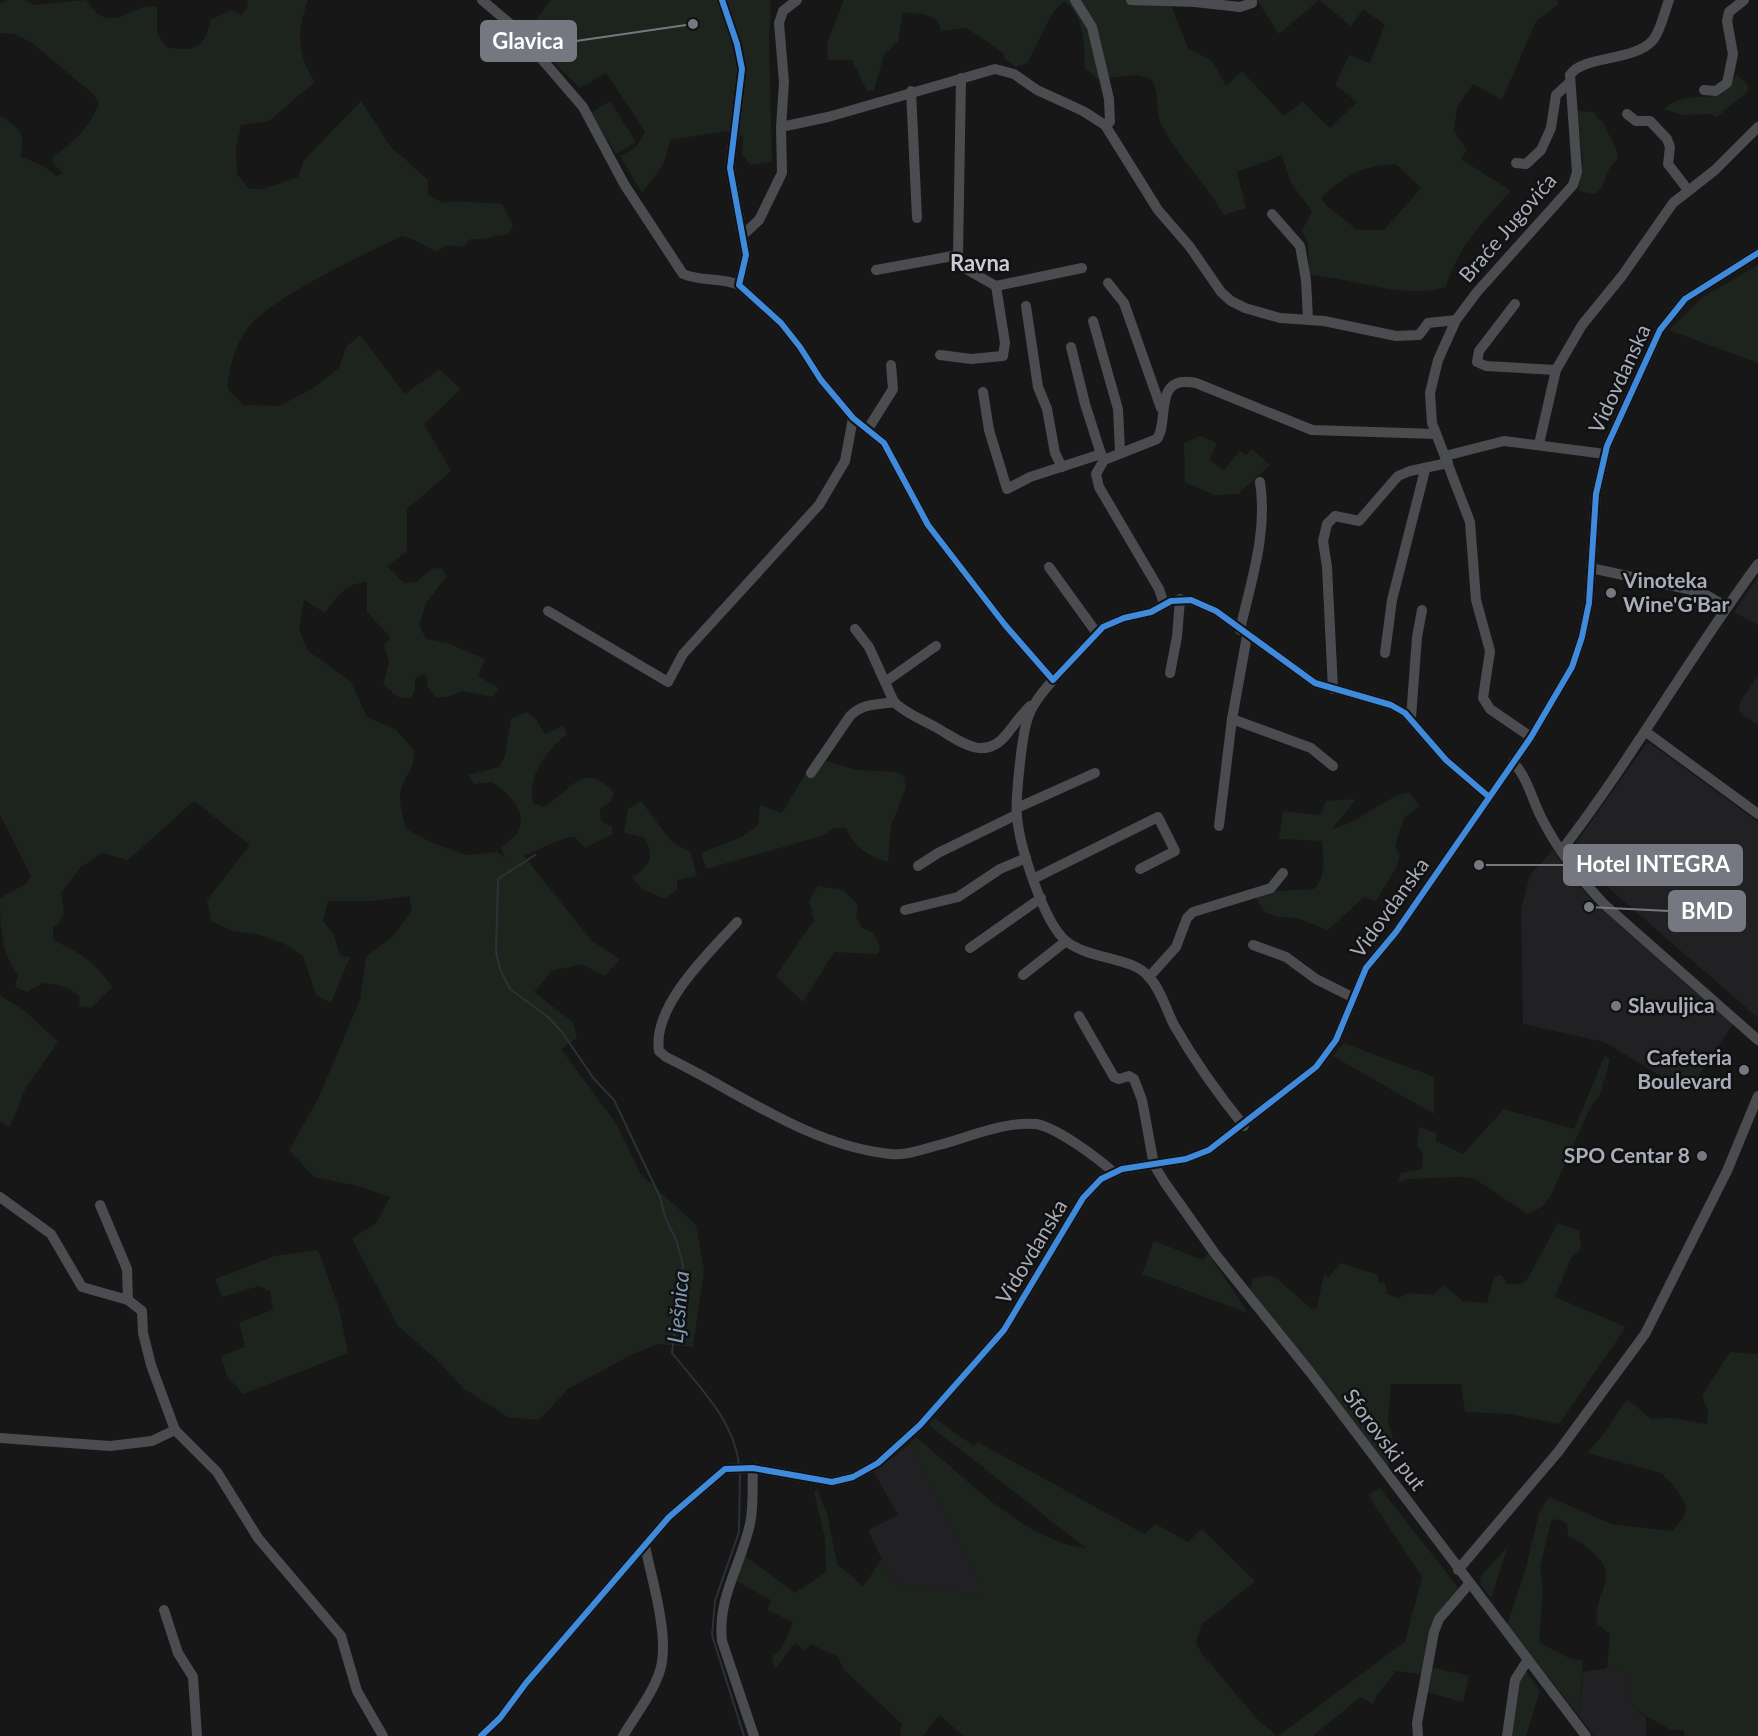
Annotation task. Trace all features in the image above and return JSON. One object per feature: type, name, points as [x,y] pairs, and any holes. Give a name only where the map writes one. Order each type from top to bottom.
[{"type":"street","points":[[482,0],[515,28],[584,107],[624,184],[683,274],[697,280],[727,280],[739,285],[781,323],[801,347],[821,380],[853,418],[884,443],[928,525],[1005,625],[1053,680]]},
{"type":"street","points":[[722,0],[737,44],[742,69],[730,168],[737,215],[744,234],[746,255],[739,285]]},
{"type":"street","points":[[744,234],[759,220],[782,173],[781,127],[784,82],[779,24],[783,11],[797,0]]},
{"type":"street","points":[[1075,0],[1092,27],[1106,84],[1110,122],[1105,126]]},
{"type":"street","points":[[1131,0],[1195,2],[1240,7],[1252,3],[1252,0]]},
{"type":"street","points":[[1516,163],[1526,164],[1541,150],[1551,128],[1556,95],[1569,82],[1573,71],[1621,56],[1651,43],[1669,0]]},
{"type":"street","points":[[1704,90],[1716,91],[1727,83],[1733,54],[1727,21],[1729,12],[1744,0]]},
{"type":"street","points":[[781,127],[828,117],[911,91],[995,69],[1014,75],[1105,126],[1158,210],[1190,247],[1221,292],[1238,304],[1261,314],[1280,318],[1308,319],[1396,336],[1419,335],[1428,323],[1456,320]]},
{"type":"street","points":[[961,78],[958,255],[966,269],[996,286],[1082,268]]},
{"type":"street","name":"Braće Jugovića","points":[[1531,737],[1490,710],[1483,698],[1490,651],[1476,600],[1470,522],[1436,434],[1430,414],[1430,393],[1438,360],[1456,320],[1477,292],[1573,185],[1577,172],[1569,82]]},
{"type":"street","points":[[911,91],[917,218]]},
{"type":"street","points":[[1627,114],[1636,121],[1650,121],[1667,139],[1671,150],[1668,164],[1688,190]]},
{"type":"street","points":[[1539,444],[1556,370],[1582,326],[1622,276],[1673,203],[1715,170],[1758,127]]},
{"type":"street","points":[[1272,214],[1300,246],[1306,280],[1308,319]]},
{"type":"street","name":"Vidovdanska","points":[[645,1546],[681,1504],[716,1479],[725,1469],[749,1468],[832,1482],[853,1477],[878,1463],[920,1425],[981,1357],[1016,1313],[1083,1198],[1101,1179],[1113,1172],[1196,1156],[1223,1142],[1316,1067],[1336,1040],[1372,958],[1396,932],[1531,737],[1574,660],[1589,603],[1596,494],[1605,454],[1620,415],[1665,321],[1694,292],[1758,253]]},
{"type":"street","points":[[876,270],[958,255]]},
{"type":"street","points":[[1108,283],[1118,292],[1124,303],[1161,408]]},
{"type":"street","points":[[940,355],[971,359],[1003,356],[1005,335],[996,286]]},
{"type":"street","points":[[1515,304],[1479,351],[1477,362],[1486,366],[1556,370]]},
{"type":"street","points":[[1026,306],[1038,387],[1047,409],[1055,453],[1062,467]]},
{"type":"street","points":[[1094,321],[1116,400],[1120,452]]},
{"type":"street","points":[[1071,347],[1085,404],[1102,457],[1096,474],[1099,487],[1160,589],[1164,604]]},
{"type":"street","points":[[868,429],[892,389],[891,365]]},
{"type":"street","points":[[983,392],[989,430],[1007,489],[1030,477],[1146,445],[1157,439],[1161,431],[1161,408],[1165,396],[1173,387],[1190,382],[1312,430],[1436,434]]},
{"type":"street","points":[[548,611],[668,682],[683,654],[819,505],[845,461],[853,418]]},
{"type":"street","points":[[1333,690],[1327,567],[1323,541],[1327,524],[1335,516],[1361,520],[1398,476],[1410,471],[1425,470],[1495,441],[1539,444],[1605,454]]},
{"type":"street","points":[[1385,653],[1392,600],[1425,470]]},
{"type":"street","points":[[1219,826],[1243,633],[1262,533],[1264,508],[1260,482]]},
{"type":"street","points":[[1561,851],[1646,732],[1727,607],[1758,564]]},
{"type":"street","points":[[1049,567],[1096,632]]},
{"type":"street","points":[[1591,568],[1701,592],[1727,607]]},
{"type":"street","points":[[1170,673],[1177,637],[1180,599]]},
{"type":"street","points":[[855,629],[869,647],[894,702],[902,710],[937,727],[968,747],[980,748],[993,745],[1005,737],[1019,718],[1096,632],[1112,622],[1151,612],[1164,604],[1180,599],[1202,603],[1243,633],[1276,652],[1316,683],[1333,690],[1391,705],[1411,718],[1446,760],[1488,796]]},
{"type":"street","points":[[1411,718],[1417,637],[1422,610]]},
{"type":"street","points":[[885,682],[936,646]]},
{"type":"street","points":[[810,772],[857,708],[894,702]]},
{"type":"street","points":[[1035,702],[1027,721],[1017,812],[1026,858],[1054,925],[1066,941],[1087,953],[1128,965],[1149,976],[1192,1053],[1244,1126]]},
{"type":"street","points":[[1232,719],[1311,748],[1333,766]]},
{"type":"street","points":[[1646,732],[1758,814]]},
{"type":"street","points":[[1513,762],[1524,776],[1537,808],[1561,851],[1605,905],[1758,1040]]},
{"type":"street","points":[[918,866],[1095,773]]},
{"type":"street","points":[[1033,879],[1158,818],[1175,851],[1140,869]]},
{"type":"street","points":[[905,910],[958,897],[1000,869],[1026,858]]},
{"type":"street","points":[[1149,976],[1176,947],[1187,918],[1193,912],[1271,888],[1283,873]]},
{"type":"street","points":[[970,948],[1041,898]]},
{"type":"street","points":[[737,922],[699,964],[667,1009],[657,1037],[659,1051],[666,1057],[821,1138],[856,1148],[892,1155],[923,1150],[1016,1125],[1038,1124],[1051,1129],[1113,1172]]},
{"type":"street","points":[[1023,975],[1066,941]]},
{"type":"street","points":[[1253,945],[1286,957],[1316,979],[1353,997]]},
{"type":"street","points":[[1079,1016],[1114,1077],[1119,1079],[1129,1076],[1134,1079],[1142,1100],[1154,1165]]},
{"type":"street","points":[[1458,1570],[1558,1452],[1645,1334],[1728,1171],[1758,1096]]},
{"type":"street","name":"Sforovski put","points":[[1154,1165],[1216,1255],[1310,1372],[1586,1736]]},
{"type":"street","points":[[0,1197],[51,1234],[82,1287],[128,1300],[142,1311],[143,1333],[151,1365],[175,1430],[218,1472],[258,1538],[341,1636],[357,1691],[382,1736]]},
{"type":"street","points":[[100,1205],[127,1269],[128,1300]]},
{"type":"street","points":[[0,1438],[110,1446],[152,1441],[175,1430]]},
{"type":"street","points":[[749,1468],[750,1524],[723,1600],[720,1626],[722,1641],[754,1736]]},
{"type":"street","points":[[481,1736],[500,1718],[541,1665],[645,1546]]},
{"type":"street","points":[[623,1736],[654,1683],[662,1664],[663,1643],[645,1546]]},
{"type":"street","points":[[1418,1736],[1417,1723],[1434,1632],[1439,1619],[1469,1584]]},
{"type":"street","points":[[164,1610],[178,1653],[193,1677],[197,1736]]},
{"type":"street","points":[[1507,1736],[1515,1680],[1527,1661]]},
{"type":"shaded area","points":[[8,0],[24,0],[34,5],[86,0],[96,12],[113,18],[147,6],[157,7],[157,33],[166,47],[184,49],[201,43],[210,20],[232,10],[241,15],[247,8],[248,0],[308,0],[300,32],[300,42],[304,61],[315,82],[269,121],[241,125],[236,149],[237,174],[249,189],[263,189],[298,177],[304,160],[361,101],[390,146],[428,180],[428,195],[444,203],[454,201],[502,204],[513,225],[509,234],[470,239],[462,247],[447,245],[436,252],[415,240],[402,236],[307,285],[271,307],[250,325],[235,351],[228,389],[243,405],[280,406],[313,388],[339,368],[346,347],[360,335],[405,394],[439,369],[461,389],[424,424],[451,471],[407,509],[407,551],[387,566],[404,583],[416,582],[433,568],[443,569],[446,577],[426,603],[419,625],[426,639],[448,643],[485,659],[478,676],[499,688],[493,697],[462,691],[447,697],[435,697],[428,687],[426,675],[423,674],[415,678],[415,689],[411,699],[398,697],[383,685],[389,662],[384,645],[391,638],[367,612],[367,582],[347,588],[325,613],[304,600],[299,629],[308,651],[351,682],[367,717],[396,730],[414,750],[412,767],[400,796],[406,829],[432,843],[467,855],[497,852],[505,858],[501,848],[518,832],[520,816],[518,809],[510,797],[492,782],[474,784],[468,775],[499,767],[505,756],[511,719],[526,712],[535,718],[545,734],[563,726],[567,734],[540,764],[533,782],[533,803],[543,807],[577,781],[585,778],[594,778],[614,793],[611,802],[600,809],[601,821],[612,827],[612,834],[585,848],[575,837],[570,837],[524,856],[592,941],[620,959],[605,976],[581,964],[552,971],[534,992],[573,1022],[577,1038],[561,1049],[616,1123],[641,1174],[696,1225],[704,1270],[693,1347],[658,1344],[633,1354],[568,1389],[539,1420],[508,1417],[463,1388],[437,1360],[398,1326],[352,1239],[377,1222],[390,1197],[358,1186],[314,1177],[289,1150],[318,1099],[360,1000],[366,957],[393,936],[412,910],[409,896],[373,901],[328,901],[323,921],[333,933],[340,956],[350,957],[331,1003],[316,995],[303,956],[285,944],[257,934],[232,931],[211,921],[207,900],[250,845],[194,801],[128,860],[102,853],[81,867],[61,893],[64,913],[58,925],[53,926],[53,940],[86,959],[99,970],[112,987],[91,1008],[79,1006],[80,997],[72,990],[63,987],[43,983],[27,992],[15,987],[18,974],[5,948],[1,928],[0,898],[26,884],[31,876],[0,815],[0,116],[17,128],[22,136],[20,156],[45,167],[56,176],[63,173],[54,165],[52,157],[80,134],[91,120],[99,103],[93,94],[31,42],[14,34],[0,33],[0,4]]},
{"type":"shaded area","points":[[550,0],[771,0],[769,40],[772,162],[751,165],[742,155],[743,137],[726,131],[670,140],[664,163],[642,193],[620,156],[636,147],[645,131],[606,73],[580,88],[541,50],[531,28]]},
{"type":"shaded area","points":[[844,0],[1166,0],[1172,8],[1188,48],[1212,61],[1226,86],[1242,71],[1284,116],[1303,102],[1330,128],[1357,102],[1335,85],[1349,55],[1370,63],[1385,25],[1363,9],[1351,26],[1319,0],[1557,0],[1558,5],[1536,21],[1502,100],[1473,84],[1457,107],[1454,131],[1467,150],[1461,159],[1511,191],[1464,247],[1446,287],[1413,291],[1309,275],[1308,242],[1302,231],[1312,211],[1291,183],[1282,155],[1237,172],[1246,208],[1224,215],[1163,128],[1160,122],[1156,91],[1151,79],[1137,75],[1097,79],[1085,68],[1080,22],[1071,7],[1064,1],[1053,12],[1027,63],[1016,67],[1005,59],[1003,53],[967,28],[941,31],[932,17],[903,12],[898,41],[884,55],[874,90],[867,91],[852,60],[828,60],[827,43]],"holes":[[[1396,164],[1421,188],[1384,230],[1357,230],[1327,206],[1321,198],[1347,177],[1364,169],[1384,165]]]},
{"type":"shaded area","points":[[1257,0],[1319,0],[1279,34]]},
{"type":"shaded area","points":[[1737,75],[1748,85],[1748,91],[1717,117],[1712,114],[1682,115],[1664,109],[1684,99],[1721,95]]},
{"type":"shaded area","points":[[610,101],[636,142],[616,154],[591,113]]},
{"type":"shaded area","points":[[1577,111],[1594,112],[1603,122],[1617,154],[1618,159],[1595,194],[1578,191],[1583,162]]},
{"type":"shaded area","points":[[1758,265],[1758,363],[1669,330],[1703,297]]},
{"type":"shaded area","points":[[1200,436],[1217,443],[1209,460],[1224,470],[1240,451],[1246,455],[1252,449],[1270,465],[1238,494],[1214,495],[1185,482],[1184,443]]},
{"type":"shaded area","points":[[1758,577],[1758,625],[1734,612]]},
{"type":"shaded area","points":[[1758,676],[1758,725],[1741,714],[1739,708],[1740,702]]},
{"type":"shaded area","points":[[1650,743],[1758,822],[1758,1018],[1611,890],[1575,844],[1646,744]]},
{"type":"shaded area","points":[[815,758],[857,770],[896,772],[903,775],[906,787],[891,826],[888,862],[862,850],[846,828],[835,828],[822,836],[706,869],[701,853],[742,837],[758,825],[760,805],[782,813]]},
{"type":"shaded area","points":[[1410,793],[1419,806],[1404,818],[1395,846],[1400,856],[1396,868],[1376,901],[1364,897],[1328,930],[1297,918],[1277,917],[1265,912],[1255,897],[1277,891],[1314,889],[1323,872],[1322,841],[1279,839],[1283,811],[1320,815],[1326,801],[1356,799],[1332,829],[1354,821],[1392,798]]},
{"type":"shaded area","points":[[641,801],[671,841],[691,853],[697,876],[677,880],[677,889],[665,899],[644,890],[632,878],[647,864],[650,856],[644,837],[624,833],[628,809]]},
{"type":"shaded area","points":[[1553,850],[1573,880],[1599,907],[1733,1024],[1688,1092],[1604,1042],[1523,1024],[1521,909],[1530,875]]},
{"type":"shaded area","points":[[818,886],[843,890],[858,905],[856,916],[861,927],[873,933],[880,946],[878,954],[834,952],[803,1002],[776,976],[814,920],[809,901]]},
{"type":"shaded area","points":[[0,995],[26,1012],[58,1042],[26,1087],[10,1127],[0,1121]]},
{"type":"shaded area","points":[[1344,1043],[1434,1077],[1434,1114],[1333,1056]]},
{"type":"shaded area","points":[[1605,1056],[1610,1060],[1600,1094],[1590,1108],[1551,1195],[1542,1207],[1527,1214],[1475,1179],[1462,1177],[1406,1179],[1398,1183],[1401,1173],[1422,1169],[1423,1153],[1417,1146],[1419,1127],[1436,1133],[1436,1141],[1463,1154],[1504,1109],[1574,1129]]},
{"type":"shaded area","points":[[1558,1223],[1579,1231],[1581,1248],[1570,1260],[1555,1297],[1626,1327],[1559,1424],[1511,1414],[1465,1412],[1461,1384],[1391,1384],[1388,1421],[1393,1439],[1388,1471],[1251,1290],[1252,1279],[1268,1275],[1276,1278],[1312,1309],[1317,1307],[1324,1274],[1328,1278],[1341,1263],[1378,1275],[1378,1282],[1385,1283],[1387,1294],[1398,1298],[1411,1293],[1434,1295],[1443,1285],[1463,1301],[1487,1303],[1494,1277],[1501,1275],[1507,1284],[1522,1284],[1528,1278]]},
{"type":"shaded area","points":[[1154,1241],[1203,1260],[1208,1253],[1248,1313],[1142,1274]]},
{"type":"shaded area","points":[[318,1250],[339,1308],[348,1353],[243,1394],[227,1376],[221,1356],[245,1347],[239,1322],[273,1310],[270,1291],[259,1286],[222,1297],[215,1279],[275,1256]]},
{"type":"shaded area","points":[[1730,1352],[1758,1354],[1758,1736],[1684,1736],[1684,1731],[1669,1729],[1633,1708],[1626,1673],[1607,1668],[1610,1634],[1597,1624],[1597,1609],[1605,1584],[1606,1571],[1593,1552],[1568,1536],[1567,1524],[1558,1519],[1551,1521],[1540,1568],[1543,1590],[1539,1642],[1569,1658],[1583,1661],[1579,1716],[1507,1625],[1526,1568],[1539,1513],[1549,1497],[1611,1524],[1672,1531],[1684,1517],[1686,1505],[1675,1487],[1661,1473],[1587,1453],[1603,1435],[1627,1399],[1651,1419],[1671,1418],[1707,1424],[1708,1411],[1702,1396]]},
{"type":"shaded area","points":[[934,1418],[974,1446],[978,1442],[1144,1534],[1156,1524],[1188,1542],[1202,1529],[1255,1581],[1201,1625],[1196,1643],[1202,1654],[1259,1721],[1277,1736],[964,1736],[939,1715],[923,1736],[900,1736],[902,1724],[844,1670],[838,1657],[811,1644],[805,1651],[795,1643],[775,1669],[772,1657],[782,1648],[793,1622],[767,1610],[771,1600],[734,1580],[745,1556],[795,1593],[826,1572],[825,1539],[814,1492],[817,1489],[827,1513],[837,1564],[863,1586],[882,1559],[893,1583],[959,1592],[986,1593],[910,1444],[916,1437],[974,1487],[1017,1520],[1063,1543],[1086,1548],[929,1425]]},
{"type":"shaded area","points":[[910,1444],[987,1593],[959,1592],[893,1583],[868,1530],[898,1515],[874,1472]]},
{"type":"shaded area","points":[[1380,1488],[1459,1589],[1432,1623],[1423,1674],[1396,1671],[1376,1696],[1373,1704],[1360,1697],[1313,1736],[1278,1736],[1405,1642],[1422,1577],[1368,1495]]},
{"type":"shaded area","points":[[1508,1546],[1491,1598],[1481,1585],[1480,1577]]},
{"type":"shaded area","points":[[1431,1667],[1469,1676],[1463,1702],[1426,1692]]},
{"type":"shaded area","points":[[1607,1668],[1626,1672],[1633,1708],[1646,1717],[1646,1736],[1594,1736],[1579,1716],[1583,1672]]},
{"type":"shaded area","points":[[1526,1671],[1540,1691],[1526,1736],[1510,1736],[1519,1677]]},
{"type":"waterway","name":"Lješnica","points":[[535,855],[498,879],[496,952],[500,969],[510,989],[548,1017],[562,1032],[594,1079],[614,1100],[660,1197],[683,1265],[672,1353],[723,1418],[736,1448],[739,1464]]},
{"type":"waterway","name":"Lješnica","points":[[740,1473],[739,1532],[715,1601],[712,1635],[744,1736]]},
{"type":"cycle path","points":[[722,0],[737,44],[742,69],[730,168],[746,255],[739,285],[781,323],[821,380],[853,418],[884,443],[928,525],[1005,625],[1053,680],[1103,627],[1124,618],[1151,612],[1171,601],[1191,600],[1216,611],[1315,683],[1391,705],[1405,713],[1446,760],[1488,796]]},
{"type":"cycle path","points":[[481,1736],[500,1718],[526,1683],[669,1517],[725,1469],[753,1468],[832,1482],[853,1477],[878,1463],[920,1425],[1004,1330],[1083,1198],[1101,1179],[1122,1169],[1186,1159],[1209,1150],[1316,1067],[1336,1040],[1366,968],[1396,932],[1531,737],[1572,667],[1582,637],[1589,603],[1596,494],[1607,446],[1660,330],[1685,299],[1758,253]]},
{"type":"place","name":"Glavica","points":[[693,24]]},
{"type":"place","name":"Vinoteka Wine'G'Bar","points":[[1611,593]]},
{"type":"place","name":"Hotel INTEGRA","points":[[1479,865]]},
{"type":"place","name":"BMD","points":[[1589,907]]},
{"type":"place","name":"Slavuljica","points":[[1616,1006]]},
{"type":"place","name":"Cafeteria Boulevard","points":[[1744,1070]]},
{"type":"place","name":"SPO Centar 8","points":[[1702,1156]]},
{"type":"district","name":"Ravna","points":[[980,263]]}]
